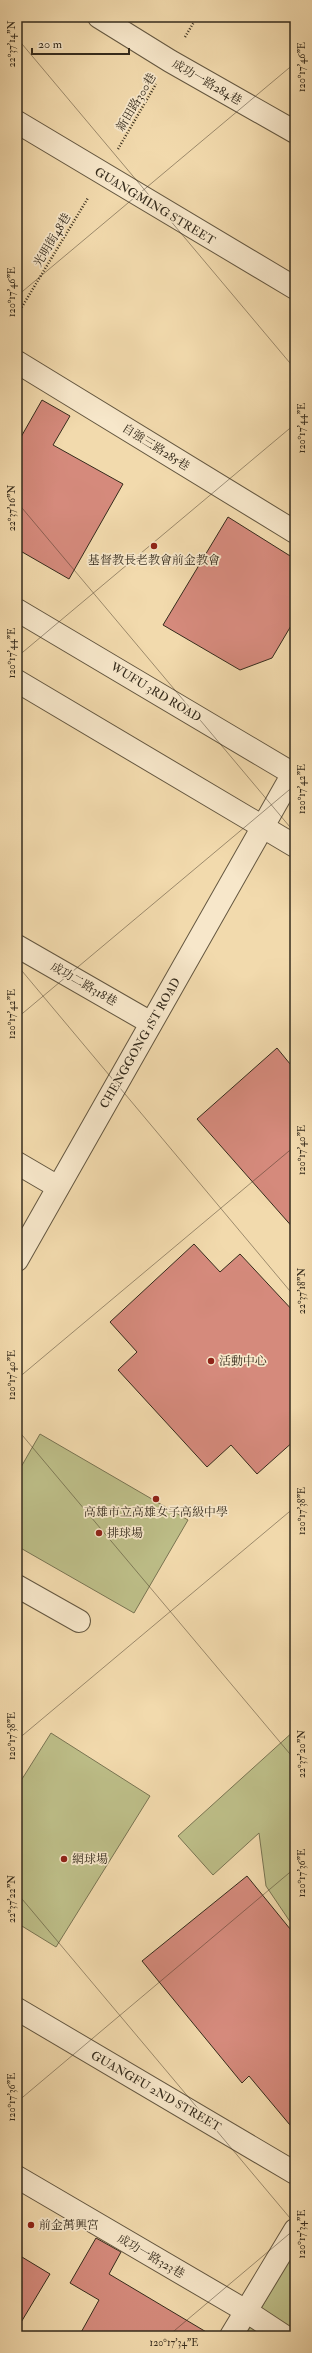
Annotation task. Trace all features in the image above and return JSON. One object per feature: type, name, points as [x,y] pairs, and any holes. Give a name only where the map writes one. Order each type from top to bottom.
[{"type":"street","name":"成功一路284巷","points":[[99,17],[170,61],[295,132]]},
{"type":"street","name":"GUANGMING STREET","points":[[17,122],[102,175],[295,288]]},
{"type":"street","name":"自強三路285巷","points":[[17,362],[295,532]]},
{"type":"street","name":"WUFU 3RD ROAD","points":[[17,610],[294,773]]},
{"type":"street","points":[[17,682],[295,846]]},
{"type":"street","name":"CHENGGONG 1ST ROAD","points":[[17,1260],[294,773]]},
{"type":"street","name":"成功二路318巷","points":[[17,946],[151,1023]]},
{"type":"street","points":[[17,1163],[58,1187]]},
{"type":"street","points":[[17,1586],[79,1621]]},
{"type":"street","name":"GUANGFU 2ND STREET","points":[[17,2009],[295,2173]]},
{"type":"street","name":"成功一路323巷","points":[[17,2177],[246,2311],[284,2336]]},
{"type":"street","points":[[232,2336],[295,2230]]},
{"type":"path","name":"新田路300巷","points":[[102,175],[197,17]]},
{"type":"path","name":"光明街48巷","points":[[17,315],[102,175]]},
{"type":"green space","name":"排球場","points":[[40,1434],[188,1520],[134,1613],[17,1546],[17,1474]]},
{"type":"green space","points":[[295,1730],[295,1929],[266,1886],[259,1833],[213,1875],[178,1836]]},
{"type":"green space","name":"網球場","points":[[51,1733],[150,1796],[56,1947],[17,1923],[17,1787]]},
{"type":"green space","points":[[295,2250],[295,2336],[245,2336]]},
{"type":"building","points":[[42,400],[70,416],[53,445],[123,484],[69,579],[17,549],[17,444]]},
{"type":"building","points":[[228,517],[295,559],[295,619],[272,658],[240,670],[163,625]]},
{"type":"building","points":[[277,1048],[295,1070],[295,1230],[197,1119]]},
{"type":"building","name":"活動中心","points":[[194,1244],[220,1272],[240,1254],[295,1313],[295,1440],[257,1474],[231,1445],[207,1467],[118,1370],[137,1352],[110,1322]]},
{"type":"building","points":[[247,1876],[295,1935],[295,2131],[249,2076],[242,2083],[142,1961]]},
{"type":"building","points":[[96,2238],[121,2252],[109,2274],[213,2336],[79,2336],[99,2300],[70,2283]]},
{"type":"building","points":[[17,2254],[50,2274],[17,2329]]},
{"type":"place","name":"基督教長老教會前金教會","points":[[154,546]]},
{"type":"place","name":"活動中心","points":[[211,1361]]},
{"type":"place","name":"高雄市立高雄女子高級中學","points":[[156,1499]]},
{"type":"place","name":"排球場","points":[[99,1533]]},
{"type":"place","name":"網球場","points":[[64,1859]]},
{"type":"place","name":"前金萬興宮","points":[[31,2225]]}]
